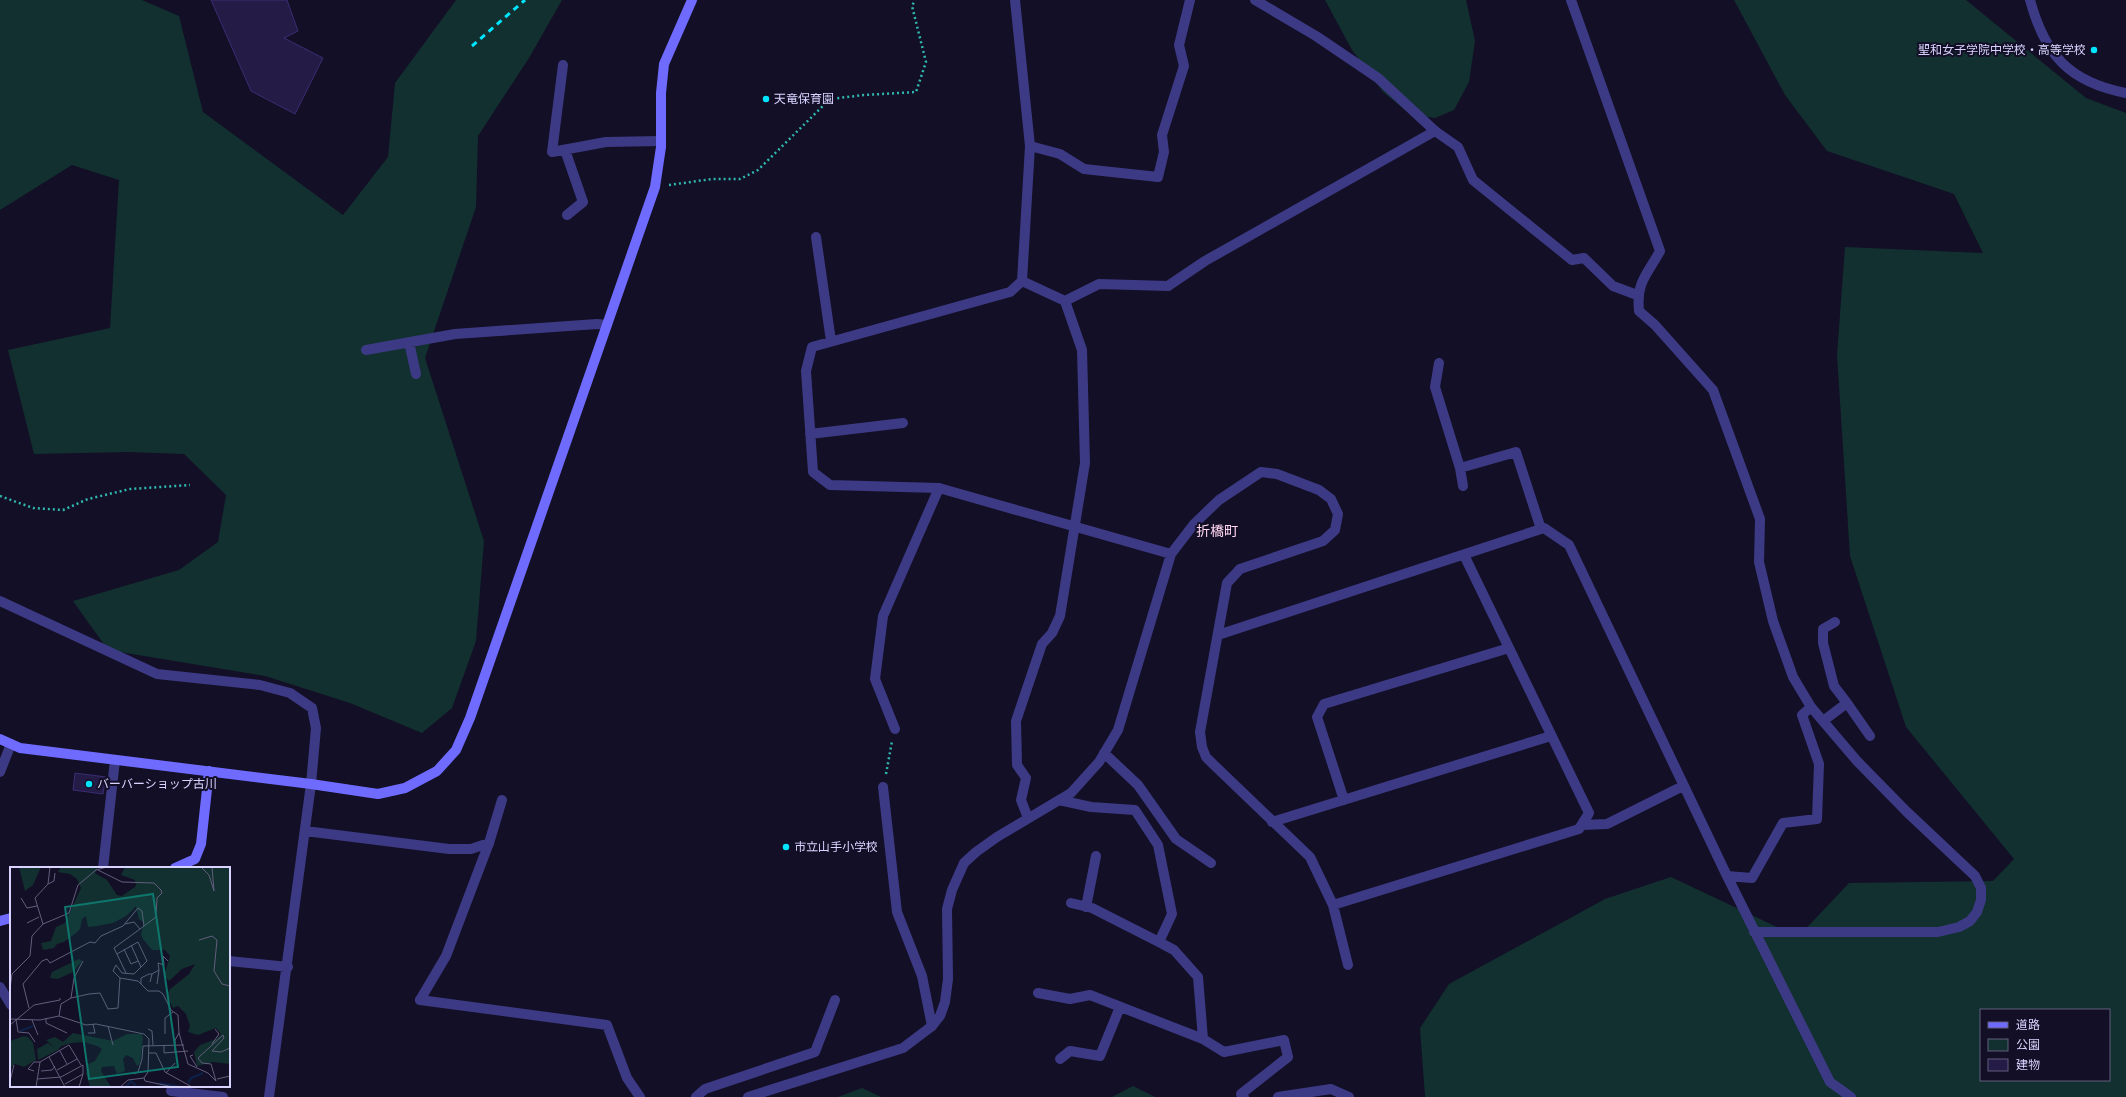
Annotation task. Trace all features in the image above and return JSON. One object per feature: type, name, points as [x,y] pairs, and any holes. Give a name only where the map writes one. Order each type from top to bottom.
[{"type":"street","points":[[0,739],[20,748],[311,784],[378,794],[405,788],[437,771],[456,750],[470,718],[655,187],[659,166],[661,141],[661,93],[664,64],[692,0]]},
{"type":"street","points":[[1015,0],[1030,146],[1022,281],[1010,292],[812,347],[806,371],[813,472],[830,484],[939,488],[1172,554]]},
{"type":"street","points":[[1030,146],[1060,154],[1084,169],[1158,177],[1164,152],[1162,135],[1184,66],[1179,45],[1190,0]]},
{"type":"street","points":[[1255,0],[1316,36],[1378,78],[1435,131],[1458,147],[1473,180],[1572,260],[1584,258],[1613,286],[1637,295]]},
{"type":"street","points":[[1571,0],[1660,251],[1641,281],[1637,295],[1639,311],[1655,325],[1713,390],[1760,519],[1758,562],[1772,621],[1793,677],[1811,707],[1857,761],[1907,812],[1975,876],[1981,888],[1981,900],[1977,912],[1970,921],[1959,927],[1938,932],[1754,932]]},
{"type":"street","points":[[2030,0],[2046,44],[2072,73],[2104,89],[2126,93]]},
{"type":"street","points":[[563,65],[552,152],[606,142],[661,141]]},
{"type":"street","points":[[1065,301],[1099,284],[1168,286],[1205,261],[1435,131]]},
{"type":"street","points":[[565,150],[583,202],[568,215]]},
{"type":"street","points":[[816,237],[831,341]]},
{"type":"street","points":[[1022,281],[1065,301],[1082,350],[1085,463],[1060,616],[1052,634],[1042,644],[1016,721],[1017,765],[1026,778],[1021,800],[1028,818]]},
{"type":"street","points":[[366,350],[455,334],[597,324],[606,325]]},
{"type":"street","points":[[409,342],[416,374]]},
{"type":"street","points":[[1439,363],[1435,387],[1460,468],[1463,486]]},
{"type":"street","points":[[810,434],[904,424]]},
{"type":"street","points":[[1460,468],[1516,452],[1541,530]]},
{"type":"street","points":[[748,1097],[903,1048],[932,1026],[940,1016],[945,1002],[948,979],[947,909],[952,890],[964,864],[976,852],[1028,818],[1071,793],[1099,762],[1118,730],[1172,554],[1194,524],[1218,500],[1261,472],[1277,474],[1319,490],[1331,499],[1338,514],[1335,530],[1323,541],[1240,568],[1227,583],[1200,732],[1202,747],[1206,757],[1310,857],[1333,905],[1348,965]]},
{"type":"street","points":[[895,729],[875,679],[883,616],[939,488]]},
{"type":"street","points":[[1218,635],[1544,528],[1569,545],[1754,932],[1830,1082],[1851,1097]]},
{"type":"street","points":[[1333,905],[1579,829],[1589,813],[1464,555]]},
{"type":"street","points":[[0,601],[157,674],[260,685],[290,693],[312,708],[316,728],[311,784],[288,967],[269,1097]]},
{"type":"street","points":[[1835,622],[1823,629],[1823,643],[1834,686],[1870,736]]},
{"type":"street","points":[[1344,800],[1317,717],[1324,704],[1509,648]]},
{"type":"street","points":[[1823,721],[1847,703]]},
{"type":"street","points":[[1727,876],[1752,878],[1783,823],[1817,819],[1819,764],[1802,715],[1811,707]]},
{"type":"street","points":[[1272,822],[1551,736]]},
{"type":"street","points":[[0,772],[11,744]]},
{"type":"street","points":[[1104,753],[1138,785],[1176,839],[1211,863]]},
{"type":"street","points":[[103,867],[115,760]]},
{"type":"street","points":[[177,867],[195,859],[201,844],[209,771]]},
{"type":"street","points":[[1582,825],[1607,824],[1684,786]]},
{"type":"street","points":[[883,787],[897,912],[922,976],[932,1026]]},
{"type":"street","points":[[502,800],[488,843],[446,956],[420,1000],[607,1025],[627,1078],[640,1097]]},
{"type":"street","points":[[1059,800],[1092,807],[1135,810],[1142,819],[1158,845],[1172,914],[1159,942]]},
{"type":"street","points":[[305,831],[449,848],[471,849],[488,843]]},
{"type":"street","points":[[1086,907],[1096,856]]},
{"type":"street","points":[[1071,903],[1086,907],[1174,950],[1198,977],[1203,1039]]},
{"type":"street","points":[[0,921],[10,918]]},
{"type":"street","points":[[230,962],[288,967]]},
{"type":"street","points":[[0,987],[10,1003]]},
{"type":"street","points":[[1038,993],[1070,999],[1090,995],[1203,1039],[1224,1052],[1284,1040],[1288,1057],[1241,1094],[1244,1097]]},
{"type":"street","points":[[696,1097],[705,1090],[815,1052],[834,1000]]},
{"type":"street","points":[[1060,1059],[1070,1051],[1100,1056],[1120,1007]]},
{"type":"street","points":[[1278,1097],[1331,1089],[1349,1097]]},
{"type":"street","points":[[171,1091],[223,1097]]},
{"type":"path","points":[[655,187],[712,179],[740,179],[758,170],[830,99],[864,94],[916,92],[926,62],[912,6],[915,0]]},
{"type":"path","points":[[0,496],[33,508],[63,510],[88,499],[130,489],[190,485]]},
{"type":"path","points":[[883,787],[895,729]]},
{"type":"green space","points":[[0,0],[142,0],[179,16],[203,112],[343,215],[388,157],[395,83],[456,0],[562,0],[529,58],[478,136],[476,207],[425,358],[484,541],[476,641],[452,708],[422,733],[350,703],[265,676],[108,650],[73,601],[179,570],[218,542],[226,495],[184,454],[127,452],[34,454],[8,350],[110,328],[119,180],[72,165],[0,210]]},
{"type":"green space","points":[[1325,0],[1466,0],[1475,41],[1469,82],[1454,110],[1435,118],[1410,114],[1383,92],[1352,50]]},
{"type":"green space","points":[[1734,0],[1966,0],[2086,98],[2126,113],[2126,1097],[1425,1097],[1420,1028],[1449,984],[1605,899],[1671,877],[1798,937],[1849,883],[1993,881],[2014,859],[1906,727],[1850,556],[1837,355],[1845,247],[1983,253],[1954,194],[1827,151],[1785,95]]},
{"type":"green space","points":[[1133,1086],[1155,1097],[1112,1097]]},
{"type":"green space","points":[[862,1088],[881,1097],[838,1097]]},
{"type":"building","points":[[211,0],[287,0],[298,31],[284,38],[323,58],[295,114],[251,91]]},
{"type":"building","name":"バーバーショップ古川","points":[[75,773],[106,777],[103,794],[73,790]]},
{"type":"railway","points":[[472,46],[525,0]]},
{"type":"place","name":"聖和女子学院中学校・高等学校","points":[[2094,50]]},
{"type":"place","name":"天竜保育園","points":[[766,99]]},
{"type":"place","name":"バーバーショップ古川","points":[[89,784]]},
{"type":"place","name":"市立山手小学校","points":[[786,847]]},
{"type":"district","name":"折橋町","points":[[1217,531]]}]
